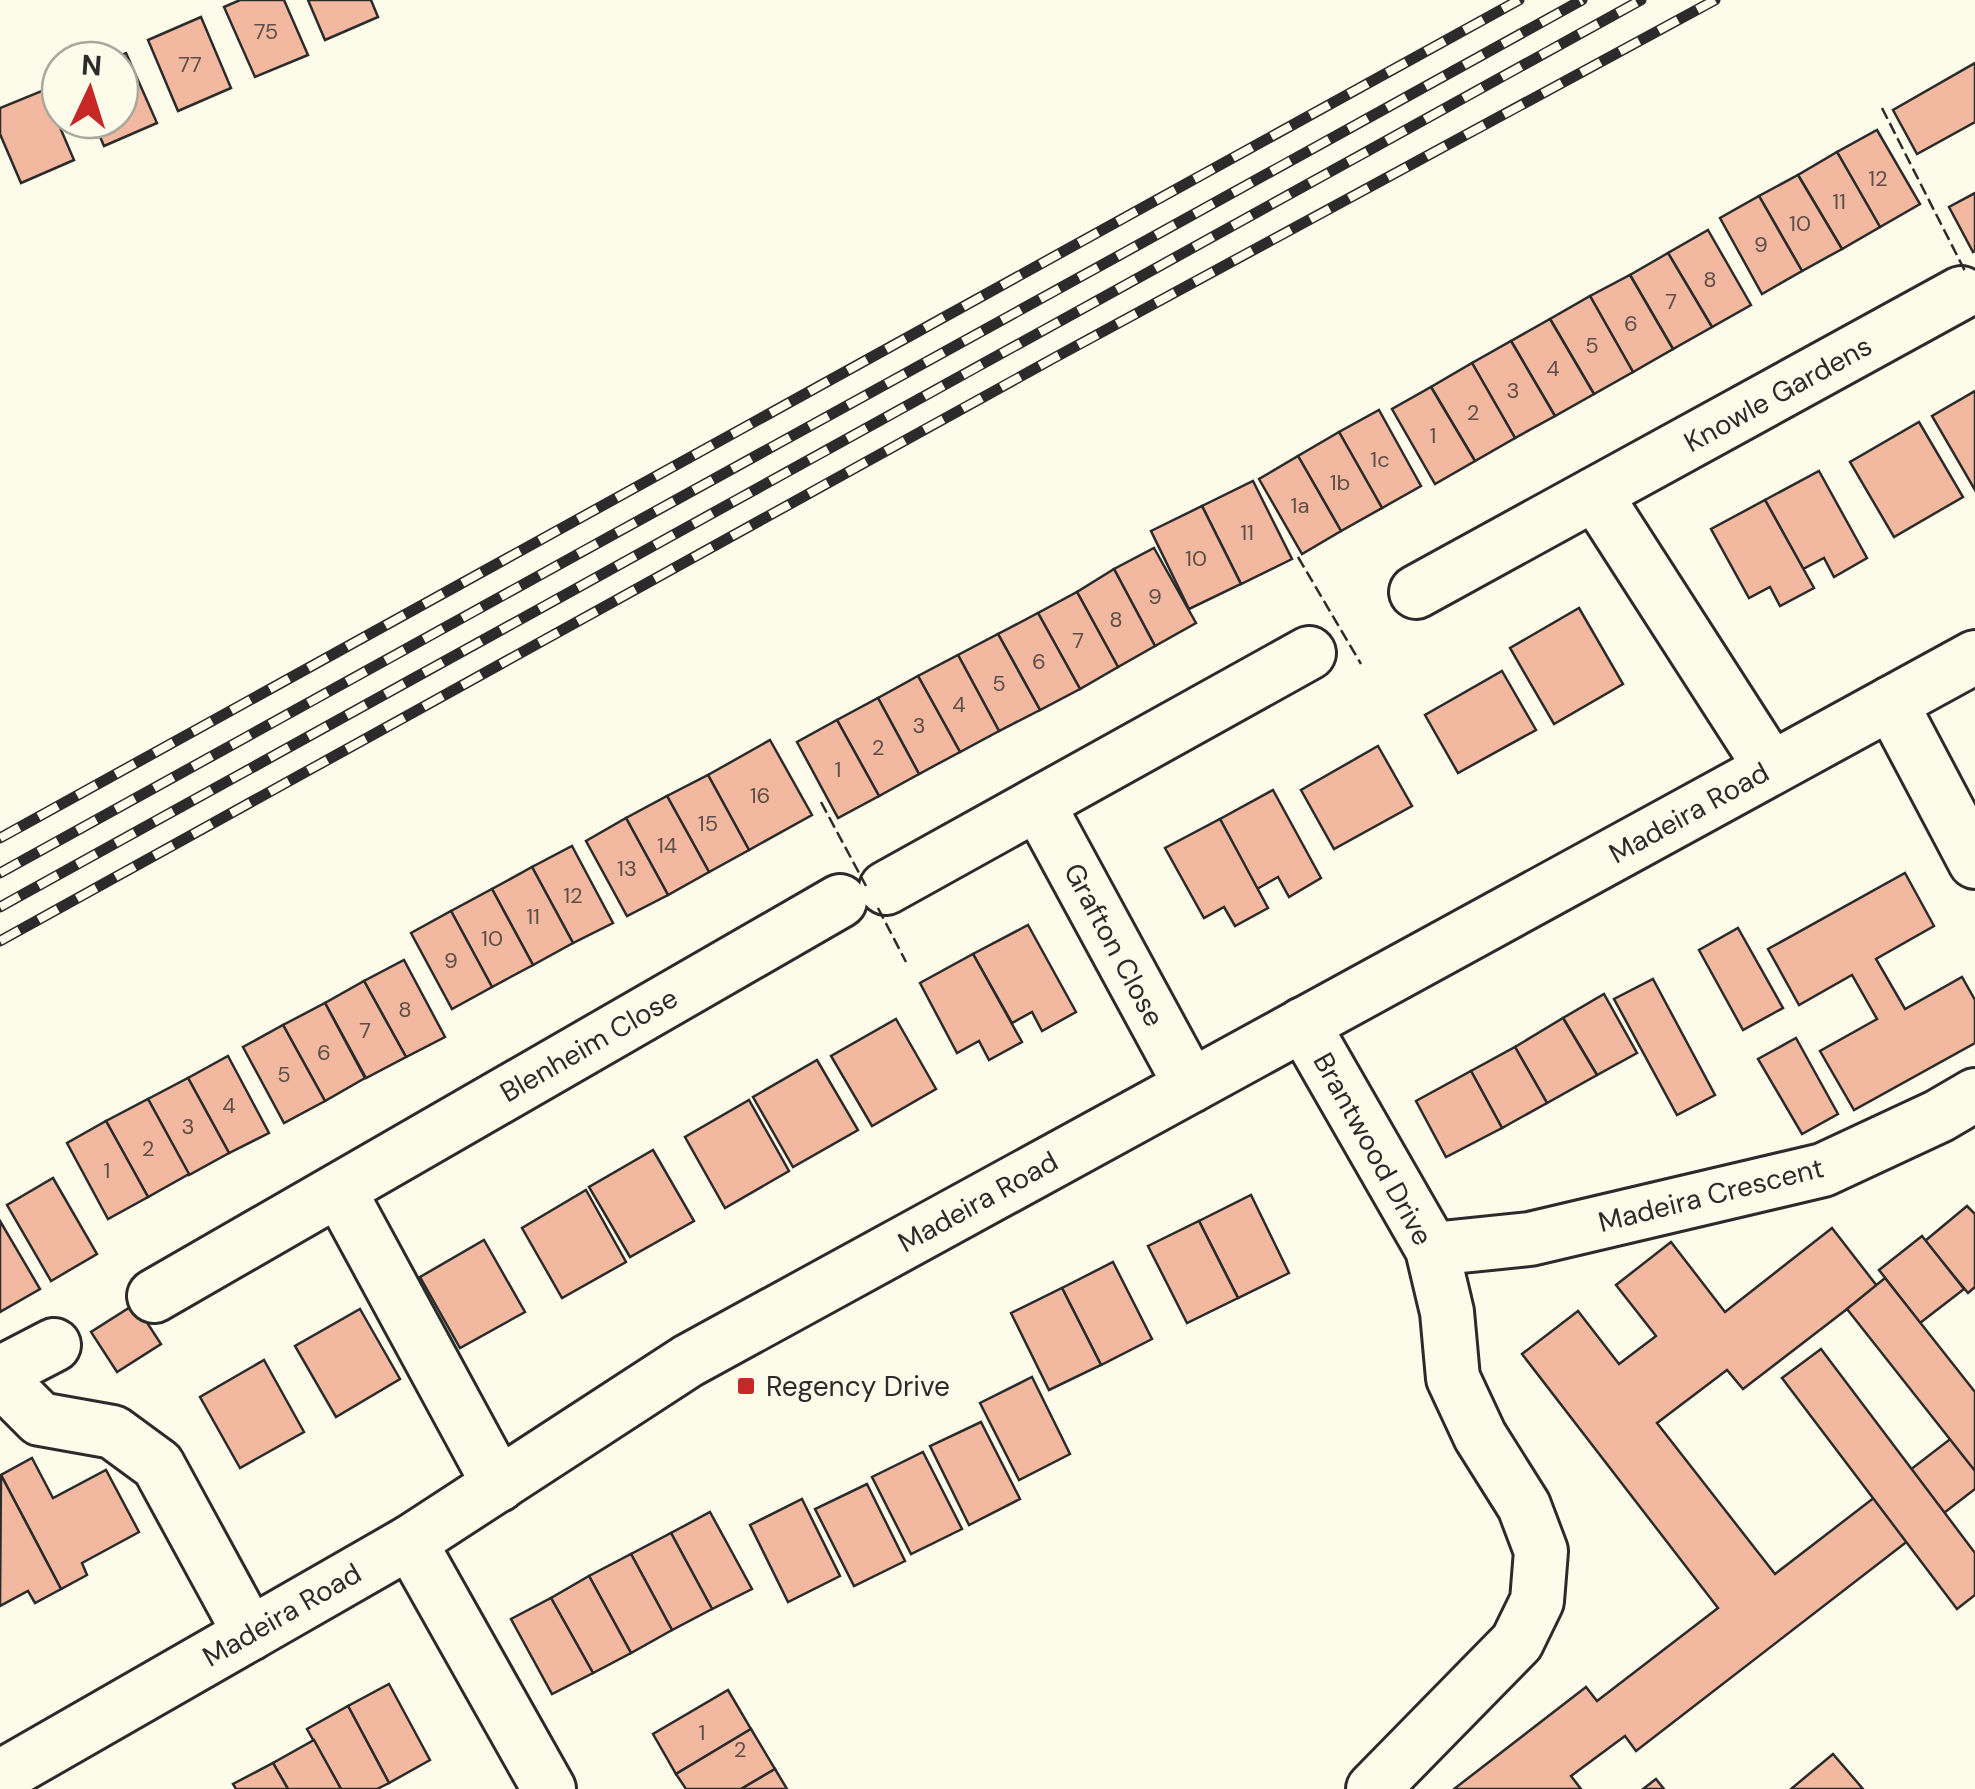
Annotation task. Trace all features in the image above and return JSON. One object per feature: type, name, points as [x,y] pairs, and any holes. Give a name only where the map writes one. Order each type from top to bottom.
[{"type":"street","name":"Knowle Gardens","points":[[1416,592],[1961,293]]},
{"type":"street","points":[[1595,494],[1772,768]]},
{"type":"street","points":[[1038,804],[1308,654]]},
{"type":"street","name":"Madeira Road","points":[[0,1777],[410,1542],[688,1361],[1975,657]]},
{"type":"street","points":[[1891,703],[1975,862]]},
{"type":"street","name":"Blenheim Close","points":[[154,1296],[863,894],[1038,804]]},
{"type":"street","name":"Grafton Close","points":[[1038,804],[1190,1086]]},
{"type":"street","name":"Brantwood Drive","points":[[1303,1024],[1432,1249],[1446,1312],[1454,1378],[1480,1436],[1524,1506],[1540,1551],[1537,1601],[1517,1642],[1373,1789]]},
{"type":"street","name":"Madeira Crescent","points":[[1432,1249],[1530,1239],[1823,1170],[1975,1095]]},
{"type":"street","points":[[339,1190],[499,1485]]},
{"type":"street","points":[[54,1344],[0,1376],[40,1419],[112,1432],[158,1465],[250,1634]]},
{"type":"street","points":[[410,1542],[549,1789]]},
{"type":"building","points":[[240,0],[284,0],[308,55],[255,77],[224,7]]},
{"type":"building","points":[[308,0],[371,0],[378,17],[325,40]]},
{"type":"building","points":[[201,17],[231,88],[178,111],[148,40]]},
{"type":"building","points":[[1975,63],[1975,122],[1917,154],[1893,110]]},
{"type":"building","points":[[140,85],[157,123],[140,130]]},
{"type":"building","points":[[40,92],[40,140],[65,140],[74,160],[21,183],[0,134],[0,108]]},
{"type":"building","points":[[1877,130],[1920,204],[1880,227],[1837,152]]},
{"type":"building","points":[[1837,152],[1880,227],[1842,249],[1798,175]]},
{"type":"building","points":[[1798,175],[1842,249],[1802,271],[1759,196]]},
{"type":"building","points":[[1975,193],[1975,251],[1973,252],[1949,207]]},
{"type":"building","points":[[1759,196],[1802,271],[1762,294],[1720,218]]},
{"type":"building","points":[[1708,230],[1751,305],[1712,327],[1668,253]]},
{"type":"building","points":[[1668,253],[1712,327],[1673,349],[1630,275]]},
{"type":"building","points":[[1630,275],[1673,349],[1633,372],[1590,296]]},
{"type":"building","points":[[1590,296],[1633,372],[1594,394],[1550,319]]},
{"type":"building","points":[[1550,319],[1594,394],[1555,416],[1511,341]]},
{"type":"building","points":[[1511,341],[1555,416],[1515,438],[1472,363]]},
{"type":"building","points":[[1472,363],[1515,438],[1475,461],[1431,387]]},
{"type":"building","points":[[1431,387],[1475,461],[1435,484],[1392,409]]},
{"type":"building","points":[[1975,391],[1975,490],[1932,416]]},
{"type":"building","points":[[1379,410],[1421,486],[1382,508],[1339,432]]},
{"type":"building","points":[[1919,422],[1963,497],[1894,537],[1850,462]]},
{"type":"building","points":[[1339,432],[1382,508],[1341,531],[1298,456]]},
{"type":"building","points":[[1298,456],[1341,531],[1302,554],[1259,479]]},
{"type":"building","points":[[1819,471],[1867,558],[1834,577],[1824,558],[1803,569],[1765,500]]},
{"type":"building","points":[[1253,481],[1292,559],[1241,584],[1202,506]]},
{"type":"building","points":[[1765,500],[1814,588],[1780,606],[1770,587],[1749,598],[1711,529]]},
{"type":"building","points":[[1202,506],[1241,584],[1189,609],[1151,531]]},
{"type":"building","points":[[1154,548],[1196,623],[1155,646],[1114,569]]},
{"type":"building","points":[[1114,569],[1155,646],[1118,667],[1077,592]]},
{"type":"building","points":[[1077,592],[1118,667],[1080,689],[1038,613]]},
{"type":"building","points":[[1579,608],[1623,684],[1554,724],[1510,648]]},
{"type":"building","points":[[1038,613],[1080,689],[1040,710],[998,634]]},
{"type":"building","points":[[998,634],[1040,710],[999,731],[958,655]]},
{"type":"building","points":[[958,655],[999,731],[960,752],[918,676]]},
{"type":"building","points":[[1502,671],[1536,730],[1458,773],[1425,715]]},
{"type":"building","points":[[918,676],[960,752],[919,774],[878,698]]},
{"type":"building","points":[[878,698],[919,774],[879,796],[837,720]]},
{"type":"building","points":[[837,720],[879,796],[838,818],[797,742]]},
{"type":"building","points":[[770,740],[812,815],[749,850],[708,775]]},
{"type":"building","points":[[1378,746],[1412,806],[1334,849],[1301,790]]},
{"type":"building","points":[[708,775],[749,850],[709,872],[667,796]]},
{"type":"building","points":[[1273,790],[1321,878],[1289,897],[1278,877],[1257,889],[1220,819]]},
{"type":"building","points":[[667,796],[709,872],[668,895],[626,818]]},
{"type":"building","points":[[626,818],[668,895],[627,916],[586,841]]},
{"type":"building","points":[[1220,819],[1268,908],[1235,926],[1224,907],[1204,918],[1165,848]]},
{"type":"building","points":[[572,846],[613,923],[573,943],[532,867]]},
{"type":"building","points":[[532,867],[573,943],[533,965],[492,889]]},
{"type":"building","points":[[1905,873],[1934,926],[1876,959],[1905,1009],[1962,977],[1975,1000],[1975,1043],[1854,1110],[1820,1051],[1877,1019],[1852,975],[1799,1005],[1768,949]]},
{"type":"building","points":[[492,889],[533,965],[492,987],[451,911]]},
{"type":"building","points":[[451,911],[492,987],[452,1009],[411,933]]},
{"type":"building","points":[[1028,925],[1076,1012],[1042,1031],[1032,1012],[1012,1023],[973,954]]},
{"type":"building","points":[[1738,928],[1783,1008],[1743,1030],[1699,950]]},
{"type":"building","points":[[973,954],[1022,1042],[989,1060],[979,1041],[957,1053],[920,983]]},
{"type":"building","points":[[404,960],[445,1037],[406,1057],[364,981]]},
{"type":"building","points":[[1653,979],[1715,1095],[1677,1115],[1614,999]]},
{"type":"building","points":[[364,981],[406,1057],[366,1078],[325,1003]]},
{"type":"building","points":[[1604,994],[1637,1053],[1597,1075],[1563,1018]]},
{"type":"building","points":[[325,1003],[365,1078],[325,1101],[283,1025]]},
{"type":"building","points":[[1563,1018],[1597,1075],[1547,1103],[1515,1047]]},
{"type":"building","points":[[896,1019],[936,1089],[872,1126],[831,1056]]},
{"type":"building","points":[[283,1025],[325,1101],[284,1123],[243,1047]]},
{"type":"building","points":[[1796,1038],[1838,1114],[1802,1134],[1758,1059]]},
{"type":"building","points":[[1515,1047],[1547,1103],[1502,1128],[1471,1071]]},
{"type":"building","points":[[228,1056],[269,1133],[229,1153],[188,1078]]},
{"type":"building","points":[[817,1060],[858,1130],[793,1167],[753,1097]]},
{"type":"building","points":[[1471,1071],[1502,1128],[1446,1157],[1416,1101]]},
{"type":"building","points":[[188,1078],[229,1153],[189,1175],[148,1099]]},
{"type":"building","points":[[148,1099],[189,1174],[148,1197],[106,1121]]},
{"type":"building","points":[[749,1100],[789,1171],[725,1208],[685,1137]]},
{"type":"building","points":[[106,1121],[148,1197],[108,1219],[67,1143]]},
{"type":"building","points":[[653,1150],[694,1221],[630,1257],[589,1187]]},
{"type":"building","points":[[53,1178],[97,1254],[51,1281],[7,1205]]},
{"type":"building","points":[[586,1190],[626,1262],[562,1298],[522,1228]]},
{"type":"building","points":[[1251,1195],[1289,1273],[1238,1298],[1199,1221]]},
{"type":"building","points":[[1967,1206],[1975,1214],[1975,1287],[1968,1293],[1925,1241]]},
{"type":"building","points":[[0,1221],[40,1289],[0,1312]]},
{"type":"building","points":[[1199,1221],[1238,1298],[1187,1323],[1148,1246]]},
{"type":"building","points":[[1832,1228],[1877,1286],[1743,1389],[1727,1370],[1657,1423],[1775,1574],[1975,1420],[1975,1489],[1636,1751],[1625,1736],[1571,1776],[1581,1789],[1454,1789],[1586,1687],[1597,1701],[1718,1608],[1522,1354],[1578,1311],[1619,1364],[1656,1336],[1616,1285],[1671,1242],[1725,1312]]},
{"type":"building","points":[[1922,1236],[1964,1289],[1920,1323],[1879,1270]]},
{"type":"building","points":[[484,1240],[525,1312],[460,1348],[420,1277]]},
{"type":"building","points":[[1113,1262],[1152,1339],[1101,1365],[1062,1288]]},
{"type":"building","points":[[1885,1278],[1975,1392],[1975,1471],[1847,1309]]},
{"type":"building","points":[[1062,1288],[1101,1365],[1049,1390],[1011,1313]]},
{"type":"building","points":[[135,1304],[161,1344],[117,1372],[91,1332]]},
{"type":"building","points":[[360,1309],[400,1379],[336,1417],[295,1346]]},
{"type":"building","points":[[1821,1349],[1975,1553],[1975,1595],[1957,1609],[1782,1378]]},
{"type":"building","points":[[264,1360],[304,1432],[240,1468],[200,1397]]},
{"type":"building","points":[[1032,1377],[1070,1454],[1019,1480],[980,1403]]},
{"type":"building","points":[[981,1422],[1020,1499],[969,1525],[930,1446]]},
{"type":"building","points":[[923,1452],[962,1529],[911,1554],[872,1477]]},
{"type":"building","points":[[32,1458],[53,1498],[106,1470],[139,1532],[82,1563],[87,1575],[61,1589],[1,1475]]},
{"type":"building","points":[[1,1475],[61,1589],[35,1603],[28,1591],[0,1606]]},
{"type":"building","points":[[867,1484],[905,1561],[854,1586],[815,1509]]},
{"type":"building","points":[[802,1499],[840,1576],[788,1602],[750,1525]]},
{"type":"building","points":[[710,1512],[752,1589],[712,1609],[671,1533]]},
{"type":"building","points":[[671,1533],[712,1609],[672,1630],[631,1554]]},
{"type":"building","points":[[631,1554],[672,1630],[631,1653],[589,1576]]},
{"type":"building","points":[[589,1576],[631,1653],[593,1673],[551,1598]]},
{"type":"building","points":[[551,1598],[593,1673],[552,1694],[511,1619]]},
{"type":"building","points":[[389,1684],[430,1760],[389,1783],[348,1706]]},
{"type":"building","points":[[728,1690],[751,1729],[676,1774],[653,1734]]},
{"type":"building","points":[[348,1706],[389,1783],[377,1789],[341,1789],[307,1729]]},
{"type":"building","points":[[751,1729],[775,1769],[741,1789],[686,1789],[676,1774]]},
{"type":"building","points":[[314,1740],[341,1789],[288,1789],[273,1763]]},
{"type":"building","points":[[1833,1754],[1863,1789],[1791,1789]]},
{"type":"building","points":[[273,1763],[288,1789],[236,1789],[233,1784]]},
{"type":"building","points":[[775,1769],[787,1789],[741,1789]]},
{"type":"building","points":[[1656,1779],[1664,1789],[1643,1789]]},
{"type":"railway","points":[[0,838],[1519,0]]},
{"type":"railway","points":[[0,873],[1582,0]]},
{"type":"railway","points":[[0,907],[1641,0]]},
{"type":"railway","points":[[0,941],[1054,358],[1715,0]]},
{"type":"fence","points":[[1882,108],[1966,273]]},
{"type":"fence","points":[[1298,557],[1361,664]]},
{"type":"fence","points":[[821,802],[866,886]]},
{"type":"fence","points":[[878,908],[906,962]]},
{"type":"place","name":"Regency Drive","points":[[746,1386]]}]
